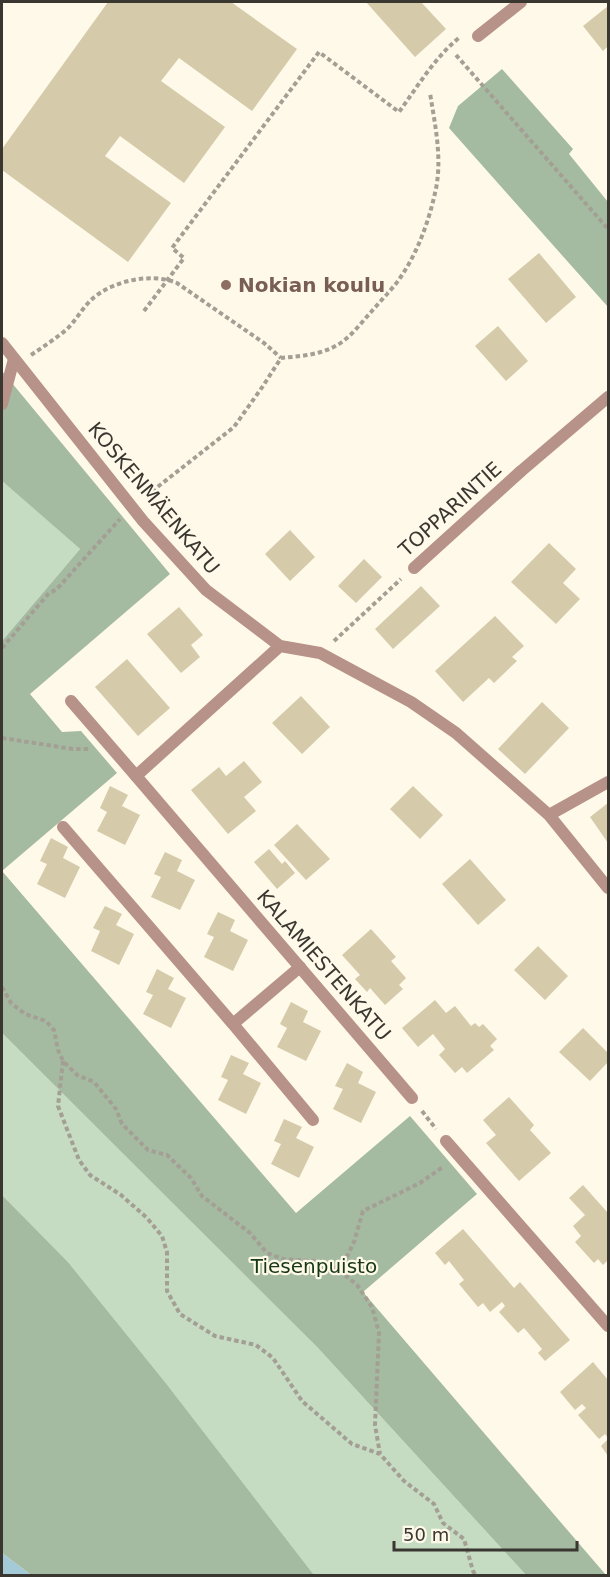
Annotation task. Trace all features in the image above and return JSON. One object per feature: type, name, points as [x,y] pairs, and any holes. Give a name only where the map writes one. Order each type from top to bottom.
[{"type":"street","points":[[478,36],[521,2]]},
{"type":"street","name":"KOSKENMÄENKATU","points":[[2,343],[143,521],[206,590],[280,646],[320,653],[411,702],[456,733],[549,814],[609,888]]},
{"type":"street","points":[[2,404],[16,362]]},
{"type":"street","name":"TOPPARINTIE","points":[[414,568],[520,472],[609,397]]},
{"type":"street","points":[[136,776],[280,646]]},
{"type":"street","name":"KALAMIESTENKATU","points":[[71,701],[412,1098]]},
{"type":"street","points":[[549,814],[609,782]]},
{"type":"street","points":[[63,827],[313,1120]]},
{"type":"street","points":[[233,1024],[300,967]]},
{"type":"street","points":[[446,1141],[609,1326]]},
{"type":"path","points":[[144,311],[184,258],[172,248],[319,52],[399,112],[431,66],[464,33]]},
{"type":"path","points":[[456,55],[609,229]]},
{"type":"path","points":[[16,362],[66,330],[91,299],[128,280],[146,278],[168,279],[177,283],[255,336],[281,358],[316,353],[341,342],[359,326],[396,284],[414,254],[424,231],[436,192],[438,160],[430,93]]},
{"type":"path","points":[[2,648],[49,593],[56,590],[132,506],[234,427],[281,358]]},
{"type":"path","name":"TOPPARINTIE","points":[[320,653],[414,568]]},
{"type":"path","points":[[2,738],[73,749],[112,748]]},
{"type":"path","points":[[2,987],[11,1003],[25,1014],[46,1021],[54,1030],[63,1061],[77,1075],[94,1082],[116,1109],[122,1124],[148,1150],[168,1155],[191,1178],[202,1196],[250,1233],[267,1253],[283,1259],[323,1262],[340,1271],[357,1285],[372,1307],[379,1334],[375,1425],[380,1454]]},
{"type":"path","points":[[63,1061],[58,1106],[79,1160],[90,1175],[121,1195],[147,1218],[162,1236],[167,1252],[167,1291],[180,1314],[215,1336],[256,1345],[273,1358],[302,1401],[352,1444],[380,1454],[404,1481],[434,1504],[443,1523],[464,1539],[473,1571],[477,1575]]},
{"type":"path","points":[[412,1098],[446,1141]]},
{"type":"path","points":[[340,1271],[354,1242],[363,1211],[420,1183],[459,1156]]},
{"type":"green space","points":[[502,69],[573,149],[569,154],[608,202],[608,307],[449,128],[458,106]]},
{"type":"green space","points":[[2,371],[170,574],[30,694],[62,732],[81,731],[117,773],[2,871],[2,641],[80,549],[2,481]]},
{"type":"green space","points":[[2,481],[80,549],[2,641]]},
{"type":"green space","name":"Tiesenpuisto","points":[[2,871],[296,1213],[410,1116],[477,1194],[363,1292],[606,1575],[526,1575],[318,1348],[2,1033]]},
{"type":"green space","points":[[2,1033],[318,1348],[526,1575],[314,1575],[165,1382],[68,1262],[2,1195]]},
{"type":"green space","points":[[2,1195],[68,1262],[165,1382],[314,1575],[31,1575],[2,1553]]},
{"type":"water","points":[[2,1553],[31,1575],[2,1575]]},
{"type":"building","points":[[108,2],[231,2],[297,49],[252,111],[179,58],[161,81],[225,127],[184,183],[120,136],[105,156],[171,203],[128,262],[2,170],[2,149]]},
{"type":"building","points":[[366,2],[421,2],[446,29],[415,57]]},
{"type":"building","points":[[608,6],[608,46],[603,51],[583,26]]},
{"type":"building","points":[[539,253],[576,297],[546,323],[508,279]]},
{"type":"building","points":[[498,326],[528,361],[506,381],[475,346]]},
{"type":"building","points":[[290,530],[315,557],[290,581],[265,554]]},
{"type":"building","points":[[549,543],[576,569],[563,583],[580,599],[556,624],[511,582]]},
{"type":"building","points":[[364,559],[382,577],[356,603],[338,586]]},
{"type":"building","points":[[421,586],[440,606],[393,649],[375,629]]},
{"type":"building","points":[[179,607],[203,635],[191,645],[200,657],[181,673],[147,634]]},
{"type":"building","points":[[495,616],[524,646],[512,657],[517,661],[494,683],[489,678],[463,702],[435,671]]},
{"type":"building","points":[[127,659],[170,708],[138,736],[95,687]]},
{"type":"building","points":[[301,696],[330,727],[302,754],[272,723]]},
{"type":"building","points":[[542,702],[569,728],[525,774],[498,749]]},
{"type":"building","points":[[244,761],[262,782],[244,797],[256,811],[228,834],[191,790],[219,767],[226,776]]},
{"type":"building","points":[[110,786],[128,795],[122,806],[140,815],[125,845],[97,831],[107,812],[100,808]]},
{"type":"building","points":[[413,786],[443,815],[420,839],[390,809]]},
{"type":"building","points":[[608,803],[608,843],[590,817]]},
{"type":"building","points":[[297,824],[330,859],[306,880],[274,845]]},
{"type":"building","points":[[51,838],[68,847],[63,858],[80,867],[65,898],[37,884],[47,864],[40,861]]},
{"type":"building","points":[[269,849],[282,864],[285,861],[295,873],[277,889],[254,862]]},
{"type":"building","points":[[165,852],[182,860],[177,871],[195,880],[180,910],[151,897],[161,877],[154,874]]},
{"type":"building","points":[[470,859],[506,900],[478,925],[442,884]]},
{"type":"building","points":[[105,906],[122,914],[116,925],[134,934],[119,965],[91,951],[100,931],[93,928]]},
{"type":"building","points":[[218,912],[235,920],[230,931],[248,940],[233,971],[204,957],[214,937],[207,934]]},
{"type":"building","points":[[371,929],[396,957],[391,961],[406,978],[399,985],[403,989],[385,1005],[370,988],[367,992],[355,979],[360,975],[342,955]]},
{"type":"building","points":[[538,946],[568,976],[545,1000],[514,970]]},
{"type":"building","points":[[157,969],[174,978],[168,989],[186,998],[171,1028],[143,1014],[153,995],[146,992]]},
{"type":"building","points":[[435,1000],[446,1013],[455,1006],[471,1026],[475,1023],[479,1027],[483,1024],[497,1039],[490,1046],[494,1050],[467,1073],[462,1067],[455,1073],[439,1055],[445,1049],[433,1034],[418,1047],[402,1028]]},
{"type":"building","points":[[291,1002],[308,1011],[303,1022],[321,1031],[306,1061],[277,1047],[287,1028],[280,1024]]},
{"type":"building","points":[[583,1028],[608,1053],[608,1062],[590,1081],[559,1052]]},
{"type":"building","points":[[231,1055],[249,1063],[243,1074],[261,1083],[246,1114],[218,1100],[228,1080],[221,1077]]},
{"type":"building","points":[[347,1063],[363,1072],[358,1083],[376,1092],[361,1123],[333,1109],[343,1089],[335,1086]]},
{"type":"building","points":[[509,1097],[534,1125],[530,1130],[551,1153],[519,1181],[486,1143],[496,1135],[483,1120]]},
{"type":"building","points":[[284,1119],[302,1127],[296,1138],[314,1147],[299,1178],[271,1164],[281,1144],[274,1141]]},
{"type":"building","points":[[583,1185],[608,1213],[608,1260],[603,1265],[598,1259],[594,1263],[575,1242],[581,1236],[573,1226],[585,1215],[569,1198]]},
{"type":"building","points":[[463,1229],[514,1288],[520,1282],[570,1340],[545,1361],[538,1353],[542,1349],[524,1328],[518,1333],[499,1312],[505,1306],[502,1302],[490,1312],[483,1303],[478,1307],[459,1284],[464,1280],[449,1261],[445,1265],[435,1253]]},
{"type":"building","points":[[593,1362],[608,1380],[608,1438],[605,1434],[599,1439],[578,1415],[586,1408],[582,1404],[575,1410],[560,1392]]},
{"type":"building","points":[[608,1439],[608,1456],[601,1446]]},
{"type":"place","name":"Nokian koulu","points":[[226,285]]}]
